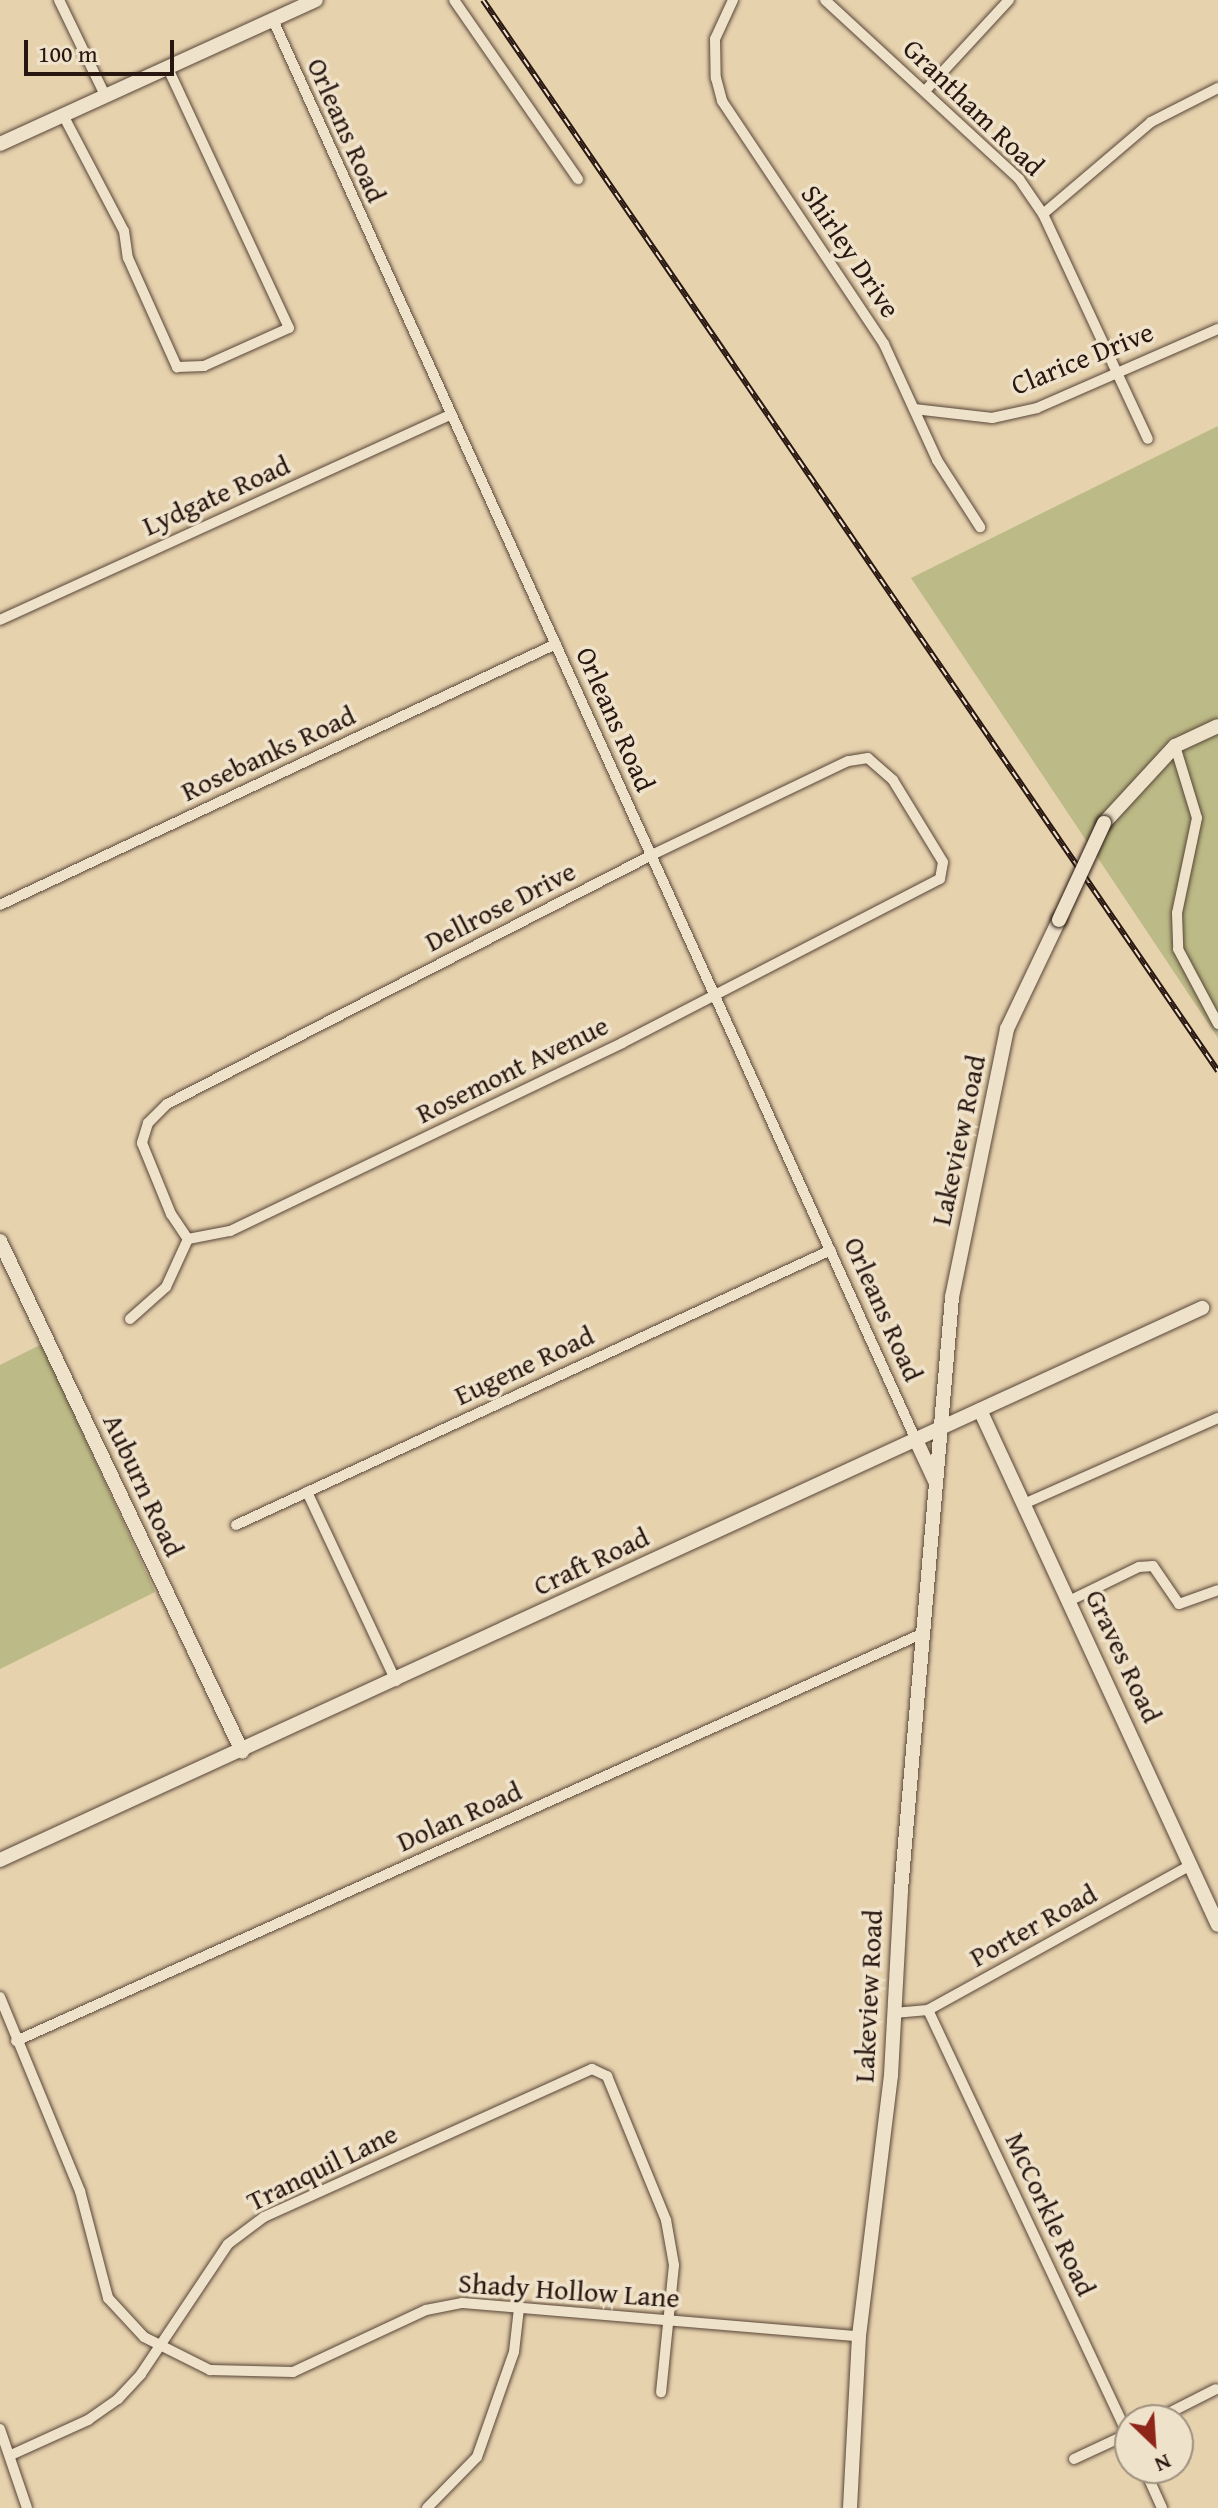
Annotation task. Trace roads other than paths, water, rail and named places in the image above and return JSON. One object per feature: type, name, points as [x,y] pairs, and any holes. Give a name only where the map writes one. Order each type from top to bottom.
[{"type":"street","points":[[59,0],[105,95]]},
{"type":"street","points":[[0,144],[316,0]]},
{"type":"street","points":[[454,0],[578,179]]},
{"type":"street","name":"Shirley Drive","points":[[733,0],[715,39],[716,78],[722,101],[884,344],[937,460],[980,527]]},
{"type":"street","name":"Grantham Road","points":[[825,0],[1010,170],[1043,214],[1114,373],[1148,439]]},
{"type":"street","points":[[925,91],[1009,0]]},
{"type":"street","name":"Orleans Road","points":[[273,20],[650,856],[716,991],[915,1438]]},
{"type":"street","points":[[63,115],[124,231],[128,258],[177,367],[204,366],[289,328],[168,68]]},
{"type":"street","points":[[1043,214],[1151,122],[1218,88]]},
{"type":"street","name":"Clarice Drive","points":[[914,409],[992,418],[1037,408],[1218,329]]},
{"type":"street","name":"Lydgate Road","points":[[0,620],[451,414]]},
{"type":"street","name":"Rosebanks Road","points":[[0,905],[556,644]]},
{"type":"street","points":[[1218,726],[1175,746],[1197,818],[1177,913],[1178,949],[1218,1024]]},
{"type":"street","name":"Lakeview Road","points":[[850,2508],[859,2336],[894,2013],[921,1634],[945,1425],[952,1297],[1007,1029],[1104,823],[1175,746]]},
{"type":"street","name":"Dellrose Drive","points":[[188,1239],[171,1214],[142,1143],[148,1123],[167,1104],[650,856],[848,761],[868,758],[893,780],[943,862],[940,879]]},
{"type":"street","name":"Rosemont Avenue","points":[[188,1239],[230,1231],[622,1043],[716,991],[940,879]]},
{"type":"street","points":[[130,1319],[166,1287],[188,1239]]},
{"type":"street","name":"Auburn Road","points":[[0,1241],[242,1751]]},
{"type":"street","name":"Eugene Road","points":[[236,1525],[831,1250]]},
{"type":"street","name":"Craft Road","points":[[0,1860],[396,1681],[915,1438],[1202,1308]]},
{"type":"street","name":"Graves Road","points":[[980,1410],[1071,1600],[1218,1925]]},
{"type":"street","points":[[1026,1503],[1218,1418]]},
{"type":"street","points":[[915,1438],[938,1488]]},
{"type":"street","points":[[307,1492],[396,1681]]},
{"type":"street","points":[[1071,1600],[1153,1566],[1179,1604],[1218,1590]]},
{"type":"street","name":"Dolan Road","points":[[16,2041],[921,1634]]},
{"type":"street","name":"Porter Road","points":[[894,2013],[928,2010],[1191,1865]]},
{"type":"street","name":"Shady Hollow Lane","points":[[0,1997],[80,2191],[108,2298],[127,2324],[160,2347],[210,2370],[293,2372],[426,2310],[462,2303],[859,2336]]},
{"type":"street","name":"McCorkle Road","points":[[928,2010],[1114,2404]]},
{"type":"street","name":"Tranquil Lane","points":[[11,2455],[88,2420],[118,2399],[160,2347],[228,2244],[264,2217],[592,2069],[607,2076],[666,2220],[674,2265],[668,2320]]},
{"type":"street","points":[[427,2508],[477,2457],[514,2352],[519,2308]]},
{"type":"street","points":[[661,2392],[668,2320]]},
{"type":"street","points":[[1186,2404],[1216,2389]]},
{"type":"street","points":[[0,2429],[27,2508]]},
{"type":"street","points":[[1074,2459],[1114,2442]]},
{"type":"street","points":[[1151,2484],[1162,2508]]},
{"type":"railway","points":[[483,0],[1218,1071]]}]
